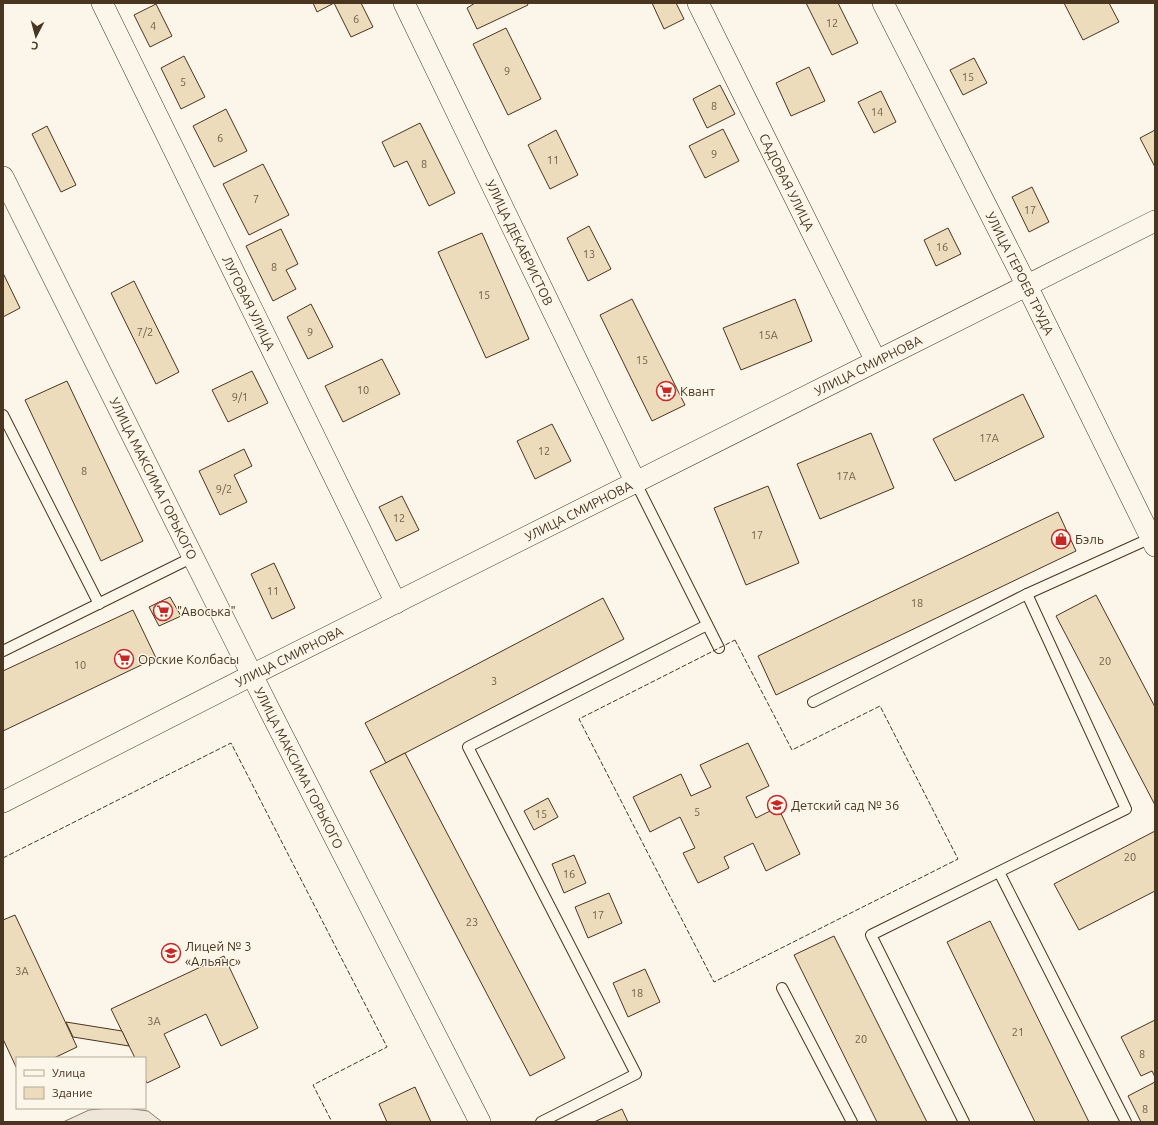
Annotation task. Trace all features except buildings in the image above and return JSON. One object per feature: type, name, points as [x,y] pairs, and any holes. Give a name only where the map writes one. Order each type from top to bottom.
[{"type":"street","name":"ЛУГОВАЯ УЛИЦА","points":[[102,3],[396,603]]},
{"type":"street","name":"УЛИЦА ДЕКАБРИСТОВ","points":[[404,3],[636,483]]},
{"type":"street","name":"САДОВАЯ УЛИЦА","points":[[698,3],[876,361]]},
{"type":"street","name":"УЛИЦА ГЕРОЕВ ТРУДА","points":[[883,3],[1027,286],[1153,542]]},
{"type":"street","name":"УЛИЦА МАКСИМА ГОРЬКОГО","points":[[3,177],[252,675],[480,1122]]},
{"type":"street","name":"УЛИЦА СМИРНОВА","points":[[3,802],[252,675],[1155,221]]},
{"type":"lane","points":[[3,415],[99,604]]},
{"type":"lane","points":[[636,483],[719,648]]},
{"type":"lane","points":[[813,702],[1027,594],[1153,542]]},
{"type":"lane","points":[[3,651],[193,557]]},
{"type":"lane","points":[[964,1122],[871,935],[1126,808],[1027,594]]},
{"type":"lane","points":[[541,1122],[636,1074],[468,747],[707,625]]},
{"type":"lane","points":[[999,872],[1126,1122]]},
{"type":"lane","points":[[782,988],[852,1122]]},
{"type":"shaded area","points":[[133,1109],[148,1111],[162,1122],[63,1122],[89,1110]]},
{"type":"fence","points":[[735,640],[792,750],[880,706],[958,859],[714,982],[579,719],[735,640]]},
{"type":"fence","points":[[3,858],[231,743],[387,1047],[313,1085],[332,1122]]},
{"type":"place","name":"Квант","points":[[666,391]]},
{"type":"place","name":"Бэль","points":[[1061,539]]},
{"type":"place","name":"\"Авоська\"","points":[[163,611]]},
{"type":"place","name":"Орские Колбасы","points":[[124,659]]},
{"type":"place","name":"Детский сад № 36","points":[[777,805]]},
{"type":"place","name":"Лицей № 3 «Альянс»","points":[[171,953]]}]
